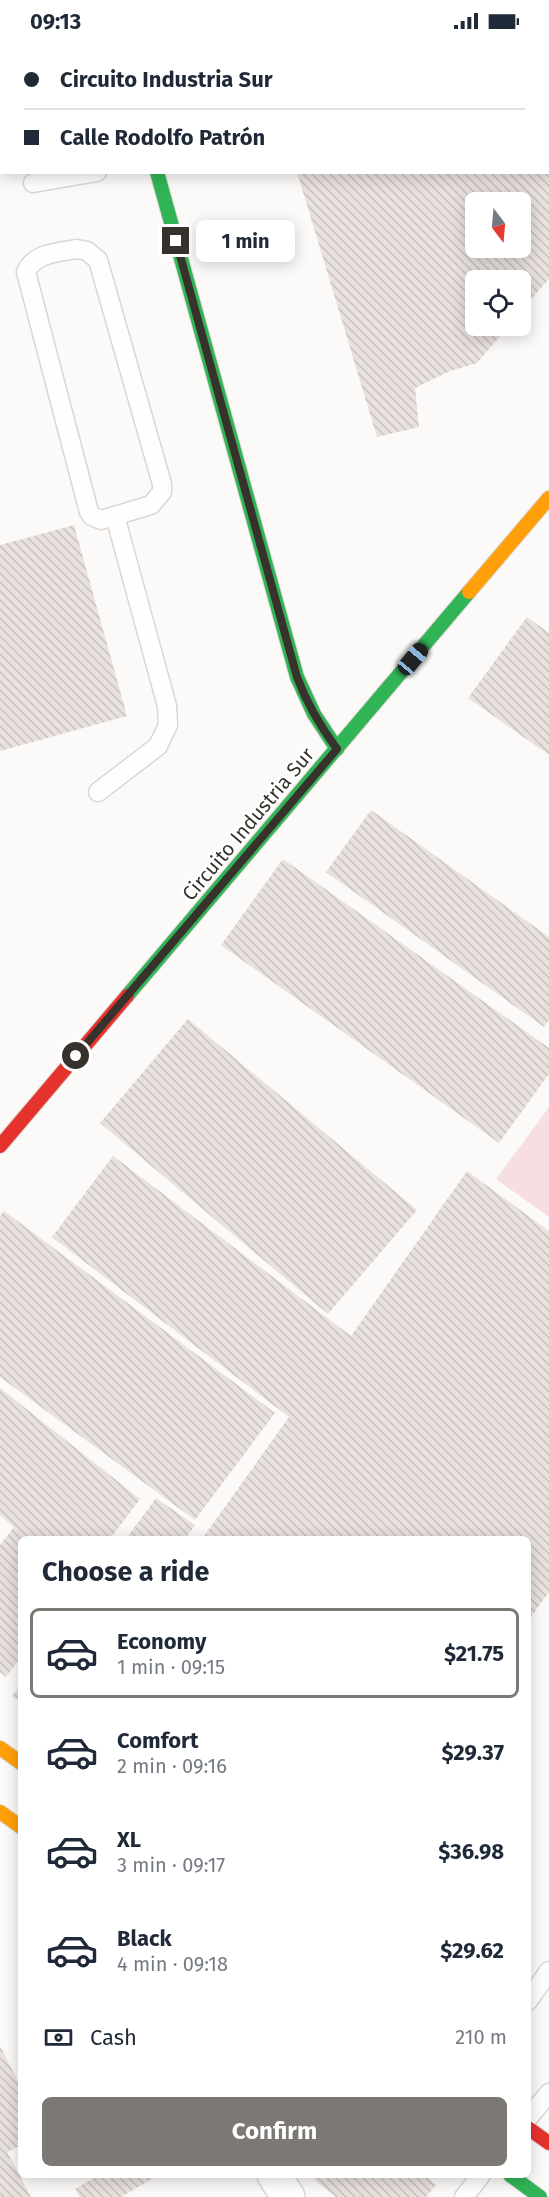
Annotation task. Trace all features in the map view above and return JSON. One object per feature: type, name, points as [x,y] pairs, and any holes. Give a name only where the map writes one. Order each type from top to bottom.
[{"type":"main road","points":[[158,174],[297,677],[306,702],[318,724],[337,749]]},
{"type":"main road","name":"Circuito Industria Sur","points":[[0,1146],[549,498]]},
{"type":"main road","points":[[0,1749],[18,1761]]},
{"type":"main road","points":[[0,1812],[18,1825]]},
{"type":"main road","points":[[531,2129],[549,2143]]},
{"type":"main road","points":[[514,2178],[540,2197]]},
{"type":"street","points":[[276,2178],[288,2197]]},
{"type":"lane","points":[[33,183],[91,174]]},
{"type":"lane","points":[[77,249],[87,250],[98,260],[162,484],[162,492],[150,505],[115,516],[100,520],[89,512],[27,282],[28,266],[35,259],[77,249]]},
{"type":"lane","points":[[98,792],[158,746],[168,725],[164,695],[115,516]]},
{"type":"lane","points":[[531,1997],[549,1971]]},
{"type":"lane","points":[[531,2114],[549,2093]]},
{"type":"lane","points":[[464,2197],[479,2178]]},
{"type":"shaded area","points":[[549,1107],[549,1217],[496,1179]]},
{"type":"building","points":[[298,174],[549,174],[549,279],[531,299],[531,270],[465,270],[465,336],[500,336],[477,363],[450,371],[415,388],[419,427],[377,437]]},
{"type":"building","points":[[74,525],[127,716],[0,751],[0,545]]},
{"type":"building","points":[[527,617],[549,633],[549,755],[468,698]]},
{"type":"building","points":[[371,810],[549,937],[549,1020],[544,1027],[326,872]]},
{"type":"building","points":[[283,859],[549,1048],[549,1074],[499,1143],[221,945]]},
{"type":"building","points":[[188,1019],[417,1210],[328,1314],[100,1123]]},
{"type":"building","points":[[113,1156],[351,1336],[467,1171],[549,1231],[549,1592],[531,1617],[531,1536],[204,1536],[289,1417],[52,1237]]},
{"type":"building","points":[[4,1211],[275,1413],[195,1520],[0,1377],[0,1216]]},
{"type":"building","points":[[0,1388],[140,1499],[112,1536],[18,1536],[18,1661],[6,1677],[0,1672],[0,1545],[14,1527],[0,1515]]},
{"type":"building","points":[[156,1498],[195,1525],[187,1536],[128,1536]]},
{"type":"building","points":[[18,1688],[18,1701],[12,1696]]},
{"type":"building","points":[[0,2046],[18,2081],[18,2146],[7,2152],[18,2173],[18,2178],[21,2178],[31,2197],[0,2197]]},
{"type":"building","points":[[94,2178],[154,2178],[121,2197],[80,2197],[75,2189]]},
{"type":"building","points":[[316,2178],[428,2178],[436,2185],[426,2197],[336,2197],[314,2180]]},
{"type":"traffic: fast","points":[[158,174],[297,677],[314,714],[337,749]]},
{"type":"traffic: fast","points":[[127,996],[469,592]]},
{"type":"traffic: fast","points":[[514,2178],[540,2197]]},
{"type":"traffic: slow","points":[[469,592],[549,498]]},
{"type":"traffic: slow","points":[[0,1748],[18,1761]]},
{"type":"traffic: slow","points":[[0,1812],[18,1825]]},
{"type":"traffic: jam","points":[[0,1146],[127,996]]},
{"type":"traffic: jam","points":[[531,2130],[549,2143]]},
{"type":"route","points":[[76,1056],[337,749],[318,724],[306,702],[297,677],[176,241]]}]
